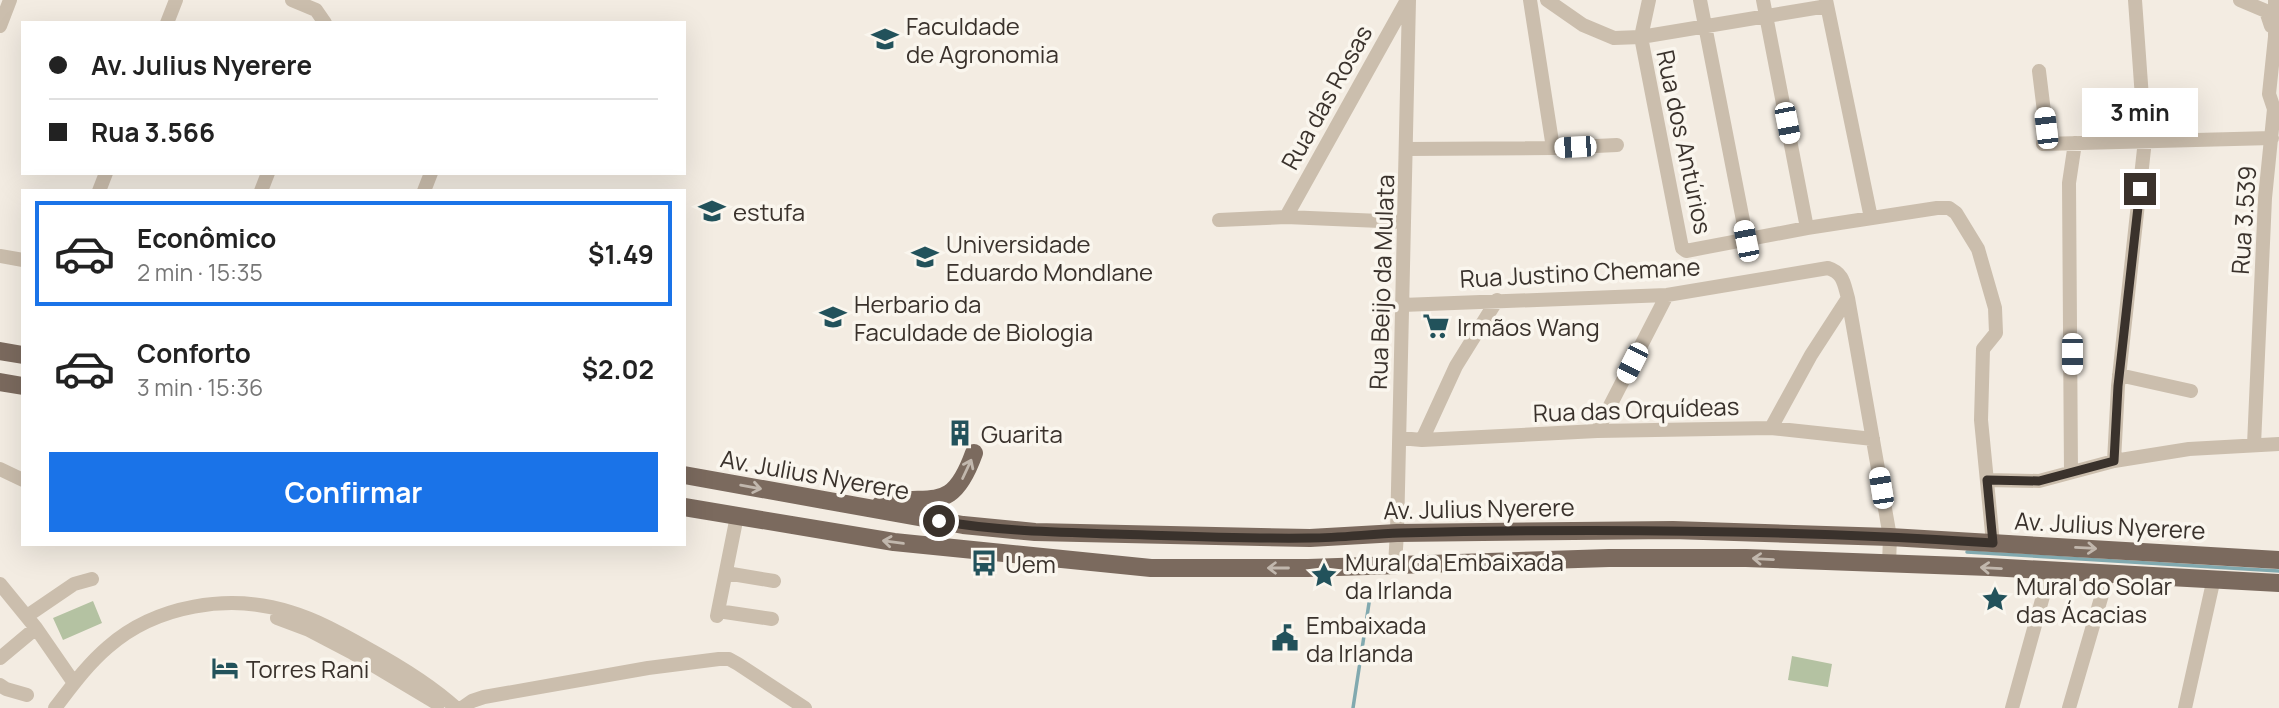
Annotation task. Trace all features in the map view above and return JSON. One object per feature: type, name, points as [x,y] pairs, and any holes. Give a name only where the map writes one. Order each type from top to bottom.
[{"type":"main road","points":[[0,351],[21,355]]},
{"type":"main road","points":[[0,382],[21,386]]},
{"type":"main road","points":[[867,508],[884,503],[937,500],[948,495],[958,487],[968,471],[974,453]]},
{"type":"main road","name":"Av. Julius Nyerere","points":[[686,475],[963,525],[1035,532],[1310,538],[1397,533],[1672,530],[1889,537],[2279,560]]},
{"type":"main road","name":"Av. Julius Nyerere","points":[[686,507],[894,542],[1151,568],[1308,568],[1609,558],[1746,558],[2279,583]]},
{"type":"street","points":[[0,26],[10,0]]},
{"type":"street","points":[[168,21],[176,0]]},
{"type":"street","points":[[292,0],[316,10],[324,21]]},
{"type":"street","name":"Rua Beijo da Mulata","points":[[1395,564],[1407,149],[1408,0]]},
{"type":"street","name":"Rua das Rosas","points":[[1286,217],[1408,0]]},
{"type":"street","points":[[1530,0],[1553,148]]},
{"type":"street","points":[[1547,0],[1583,26],[1614,38],[1641,37],[1766,18],[1826,3],[1871,218]]},
{"type":"street","name":"Rua dos Antúrios","points":[[1648,0],[1641,37],[1679,244],[1686,250],[1746,241]]},
{"type":"street","points":[[1700,0],[1746,241],[1807,228],[1949,208],[1956,213],[1978,249],[1995,308],[1996,333],[1983,349],[1981,420],[1993,543]]},
{"type":"street","points":[[1763,0],[1807,228]]},
{"type":"street","points":[[2114,461],[2119,375],[2145,140],[2135,0]]},
{"type":"street","points":[[2240,0],[2266,11],[2277,36]]},
{"type":"street","name":"Rua 3.539","points":[[2254,445],[2272,197],[2274,109],[2269,94],[2277,36],[2274,0]]},
{"type":"street","points":[[2039,71],[2046,128],[2043,144],[2272,138]]},
{"type":"street","points":[[2071,472],[2069,183],[2076,143]]},
{"type":"street","points":[[1407,149],[1617,145]]},
{"type":"street","points":[[1219,220],[1286,217],[1404,222]]},
{"type":"street","points":[[0,256],[21,260]]},
{"type":"street","name":"Rua Justino Chemane","points":[[1402,305],[1667,295],[1828,268],[1835,270],[1842,276],[1848,298],[1889,537],[1889,564]]},
{"type":"street","points":[[1597,431],[1667,295]]},
{"type":"street","points":[[1771,428],[1811,355],[1848,298]]},
{"type":"street","points":[[1422,440],[1456,366],[1497,300]]},
{"type":"street","points":[[2119,375],[2191,391]]},
{"type":"street","name":"Rua das Orquídeas","points":[[1399,438],[1422,440],[1597,431],[1771,428],[1873,439]]},
{"type":"street","points":[[1987,480],[2039,481],[2114,461],[2189,449],[2279,444]]},
{"type":"street","points":[[0,469],[21,479]]},
{"type":"street","points":[[737,516],[717,613],[772,619]]},
{"type":"street","points":[[2012,708],[2050,571]]},
{"type":"street","points":[[726,573],[774,581]]},
{"type":"street","points":[[2069,708],[2108,574]]},
{"type":"street","points":[[2185,708],[2214,578]]},
{"type":"street","points":[[0,658],[31,622],[74,584],[92,579]]},
{"type":"street","points":[[0,584],[74,683]]},
{"type":"street","points":[[55,708],[109,646],[151,620],[193,607],[220,603],[240,603],[289,611],[338,631],[402,669],[456,708]]},
{"type":"street","points":[[65,708],[94,671],[132,639],[193,614],[220,611],[263,615],[309,630],[445,708]]},
{"type":"street","points":[[463,708],[484,697],[648,668],[729,659],[805,708]]},
{"type":"street","points":[[0,685],[27,695]]},
{"type":"green space","points":[[93,601],[102,623],[63,640],[53,618]]},
{"type":"green space","points":[[1792,656],[1832,664],[1828,687],[1788,680]]},
{"type":"waterway","points":[[1967,552],[2279,571]]},
{"type":"waterway","points":[[1353,708],[1371,590]]},
{"type":"place","name":"Faculdade de Agronomia","points":[[885,39]]},
{"type":"place","name":"estufa","points":[[712,211]]},
{"type":"place","name":"Universidade Eduardo Mondlane","points":[[925,257]]},
{"type":"place","name":"Herbario da Faculdade de Biologia","points":[[833,317]]},
{"type":"place","name":"Irmãos Wang","points":[[1436,326]]},
{"type":"place","name":"Guarita","points":[[960,433]]},
{"type":"place","name":"Uem","points":[[984,563]]},
{"type":"place","name":"Mural da Embaixada da Irlanda","points":[[1324,575]]},
{"type":"place","name":"Mural do Solar das Ácacias","points":[[1995,599]]},
{"type":"place","name":"Embaixada da Irlanda","points":[[1285,638]]},
{"type":"place","name":"Torres Rani","points":[[225,668]]},
{"type":"route","points":[[939,521],[1035,532],[1154,535],[1310,538],[1397,533],[1672,530],[1993,543],[1987,480],[2039,481],[2114,461],[2118,386],[2140,189]]}]
